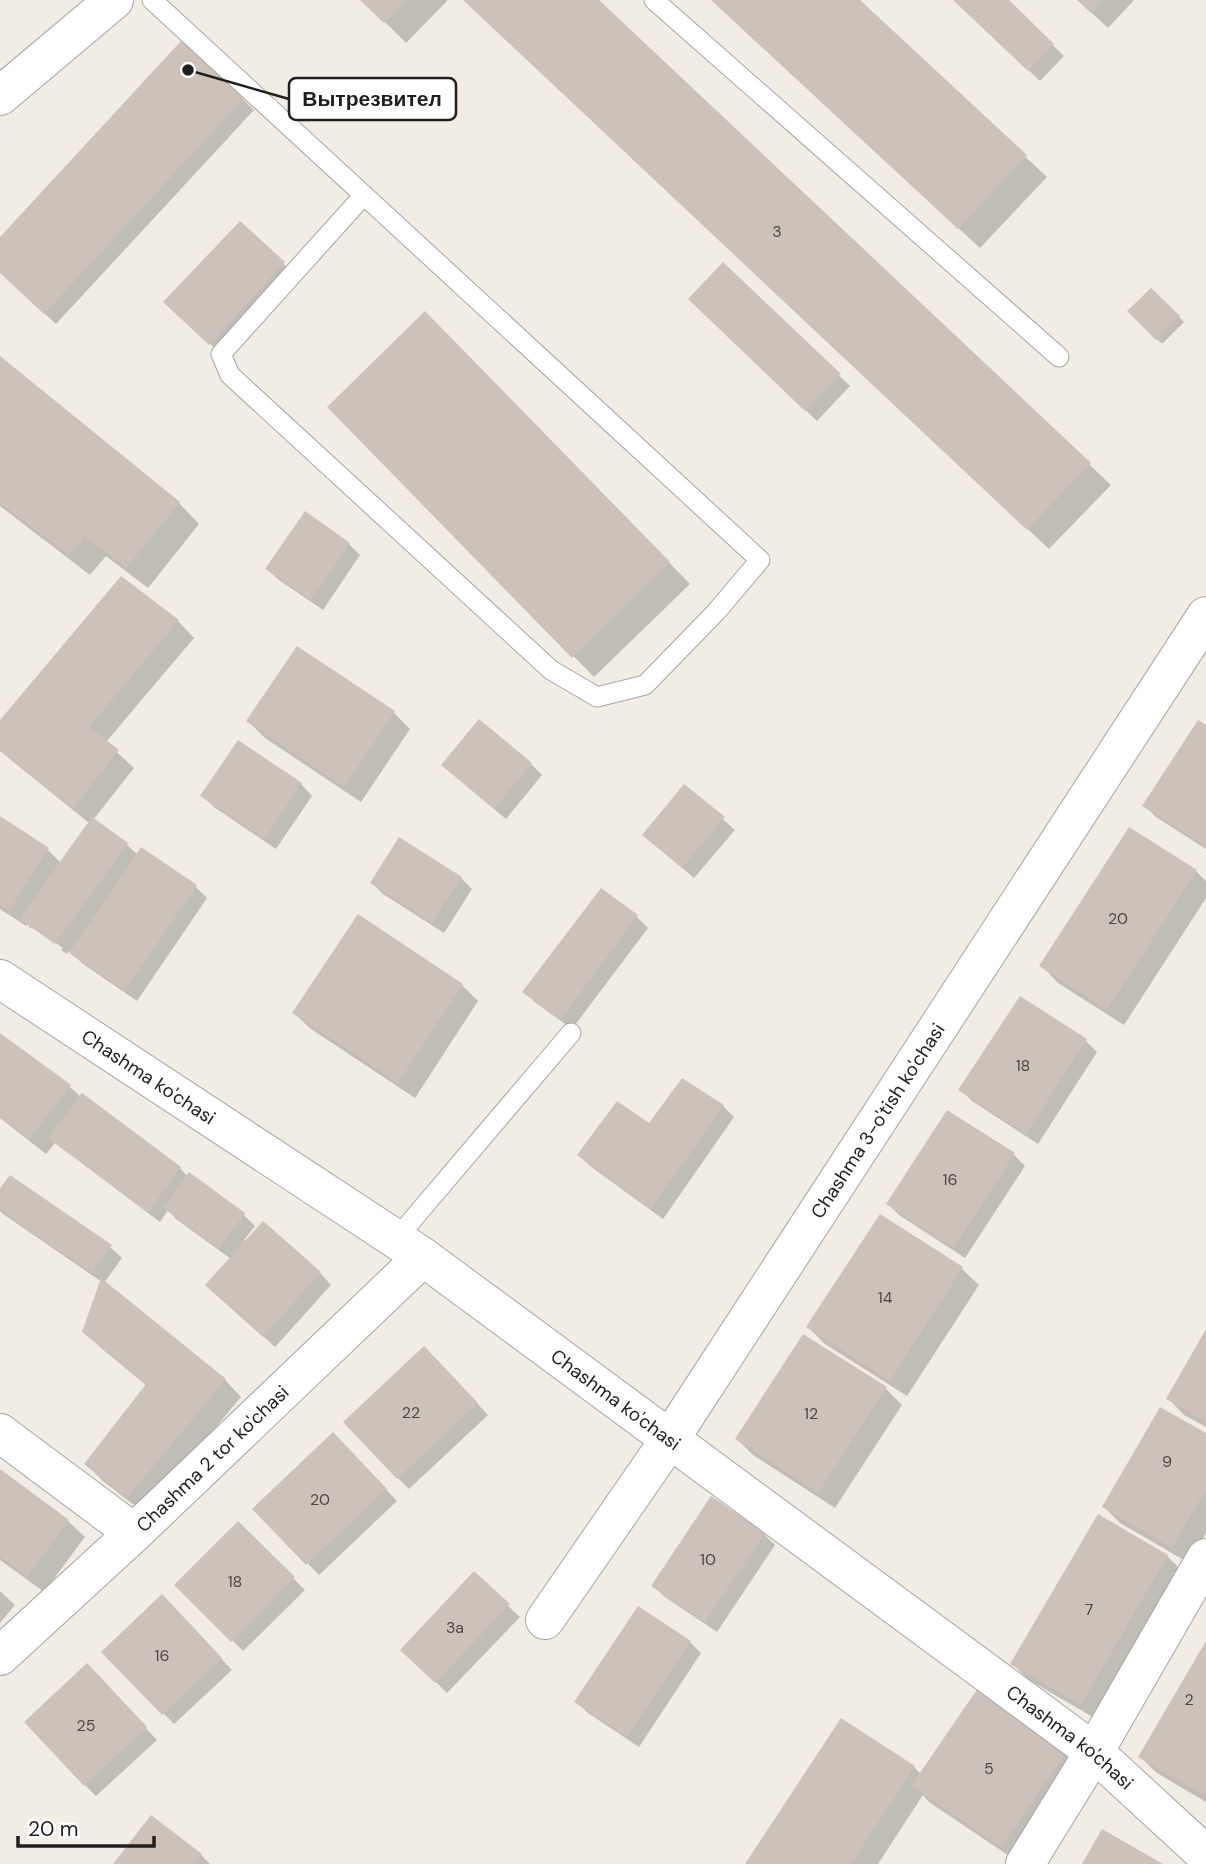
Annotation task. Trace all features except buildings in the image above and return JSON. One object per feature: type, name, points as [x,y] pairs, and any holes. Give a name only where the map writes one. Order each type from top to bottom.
[{"type":"street","points":[[0,96],[114,0]]},
{"type":"street","name":"Chashma 3-o'tish ko'chasi","points":[[545,1620],[670,1439],[1206,617]]},
{"type":"street","name":"Chashma ko'chasi","points":[[0,979],[410,1248],[1094,1752],[1206,1855]]},
{"type":"street","name":"Chashma 2 tor ko'chasi","points":[[0,1656],[134,1533],[410,1248]]},
{"type":"street","points":[[0,1433],[134,1533]]},
{"type":"street","points":[[1026,1864],[1206,1558]]},
{"type":"lane","points":[[152,0],[364,195],[760,560],[716,612],[645,685],[597,697],[551,670],[230,375],[220,354],[364,195]]},
{"type":"lane","points":[[654,0],[1059,357]]},
{"type":"lane","points":[[410,1248],[571,1033]]},
{"type":"place","name":"Вытрезвител","points":[[188,70]]}]
